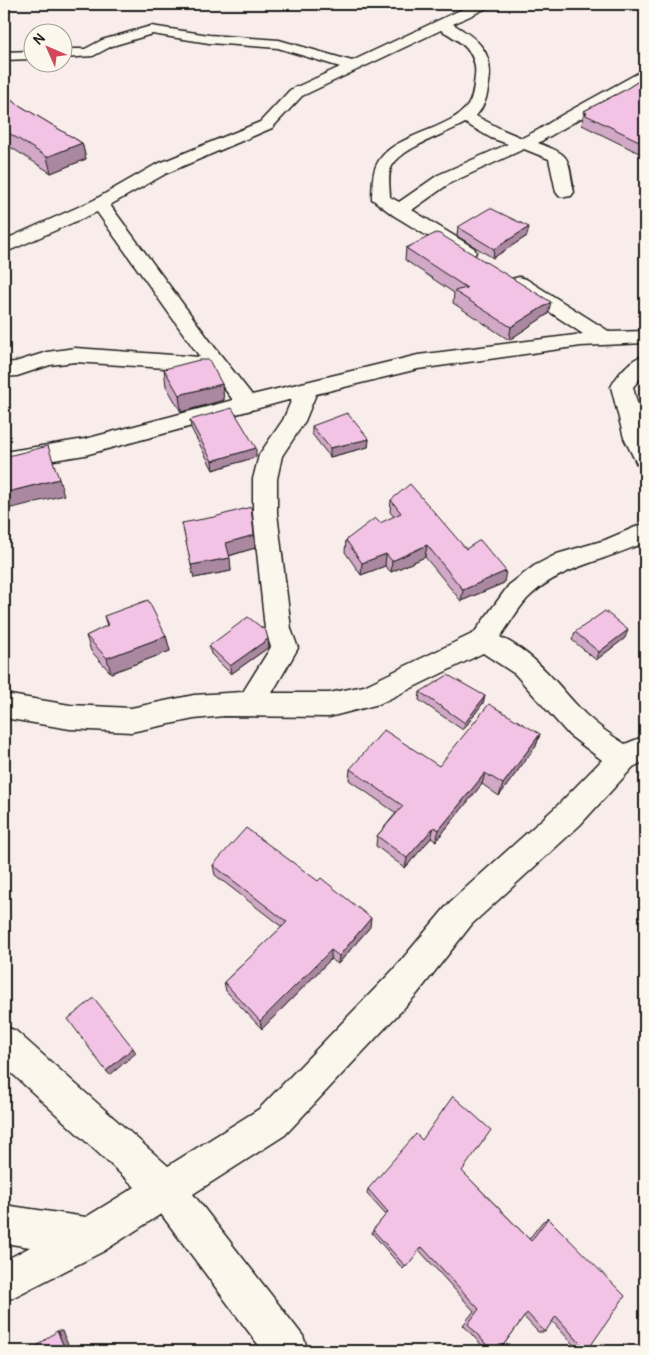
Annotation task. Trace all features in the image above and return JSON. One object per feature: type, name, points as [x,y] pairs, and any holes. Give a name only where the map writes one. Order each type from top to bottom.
[{"type":"street","points":[[4,247],[100,204],[161,168],[266,125],[296,94],[484,4]]},
{"type":"street","points":[[442,24],[472,42],[481,54],[484,74],[476,106],[464,116],[409,145],[388,160],[384,166],[381,199],[480,260]]},
{"type":"street","points":[[72,54],[88,53],[107,43],[151,30],[209,39],[279,44],[354,66]]},
{"type":"street","points":[[4,56],[22,55]]},
{"type":"street","points":[[399,211],[444,179],[524,144],[645,75]]},
{"type":"street","points":[[464,116],[497,134],[546,151],[559,159],[565,192]]},
{"type":"street","points":[[100,204],[132,244],[216,365],[247,403]]},
{"type":"street","points":[[505,275],[606,339]]},
{"type":"street","points":[[4,460],[85,447],[247,403],[418,362],[581,340],[645,337]]},
{"type":"street","points":[[4,370],[17,369],[47,359],[75,355],[216,365]]},
{"type":"street","points":[[645,362],[626,379],[622,387],[635,438],[645,458]]},
{"type":"street","points":[[250,705],[285,648],[278,629],[265,513],[265,479],[271,455],[294,422],[307,388]]},
{"type":"street","points":[[4,706],[70,717],[131,720],[194,707],[224,704],[329,705],[369,696],[483,641],[518,592],[543,573],[566,561],[613,547],[645,532]]},
{"type":"street","points":[[4,1282],[90,1237],[272,1122],[405,982],[462,913],[634,753],[595,740],[574,721],[536,674],[514,656],[483,641]]},
{"type":"street","points":[[4,1043],[166,1190],[288,1351]]},
{"type":"street","points":[[4,1224],[90,1237]]},
{"type":"building","points":[[645,77],[645,144],[584,114],[587,113],[584,111],[623,91]]},
{"type":"building","points":[[4,96],[82,143],[47,157],[4,130]]},
{"type":"building","points":[[490,208],[529,227],[494,249],[458,227]]},
{"type":"building","points":[[436,233],[551,302],[511,327],[454,291],[467,288],[406,248]]},
{"type":"building","points":[[199,360],[209,360],[222,384],[179,395],[164,369]]},
{"type":"building","points":[[232,408],[256,448],[212,461],[190,420]]},
{"type":"building","points":[[347,413],[369,439],[330,448],[312,426]]},
{"type":"building","points":[[48,446],[59,479],[4,493],[4,457]]},
{"type":"building","points":[[410,484],[466,549],[480,540],[506,571],[463,590],[427,545],[392,561],[386,554],[362,563],[346,540],[375,518],[380,523],[401,513],[391,500]]},
{"type":"building","points":[[251,507],[254,535],[226,543],[230,558],[191,565],[182,523]]},
{"type":"building","points":[[148,600],[166,636],[107,658],[86,636],[108,625],[104,616]]},
{"type":"building","points":[[605,611],[628,630],[599,652],[575,632]]},
{"type":"building","points":[[248,617],[266,631],[268,639],[230,666],[209,646]]},
{"type":"building","points":[[448,675],[485,696],[465,723],[420,692]]},
{"type":"building","points":[[489,704],[540,734],[503,784],[485,773],[439,830],[434,827],[407,858],[377,836],[403,806],[350,769],[384,730],[439,766]]},
{"type":"building","points":[[246,828],[318,881],[321,878],[371,918],[339,956],[331,950],[260,1021],[224,982],[287,922],[213,865]]},
{"type":"building","points":[[94,998],[133,1048],[106,1071],[68,1019]]},
{"type":"building","points":[[453,1096],[491,1130],[462,1171],[531,1241],[548,1218],[625,1296],[587,1351],[556,1316],[545,1332],[527,1313],[499,1351],[492,1351],[468,1324],[479,1309],[422,1247],[406,1267],[373,1230],[388,1212],[368,1189],[416,1134],[422,1140]]},
{"type":"building","points":[[57,1331],[66,1351],[30,1351]]}]
